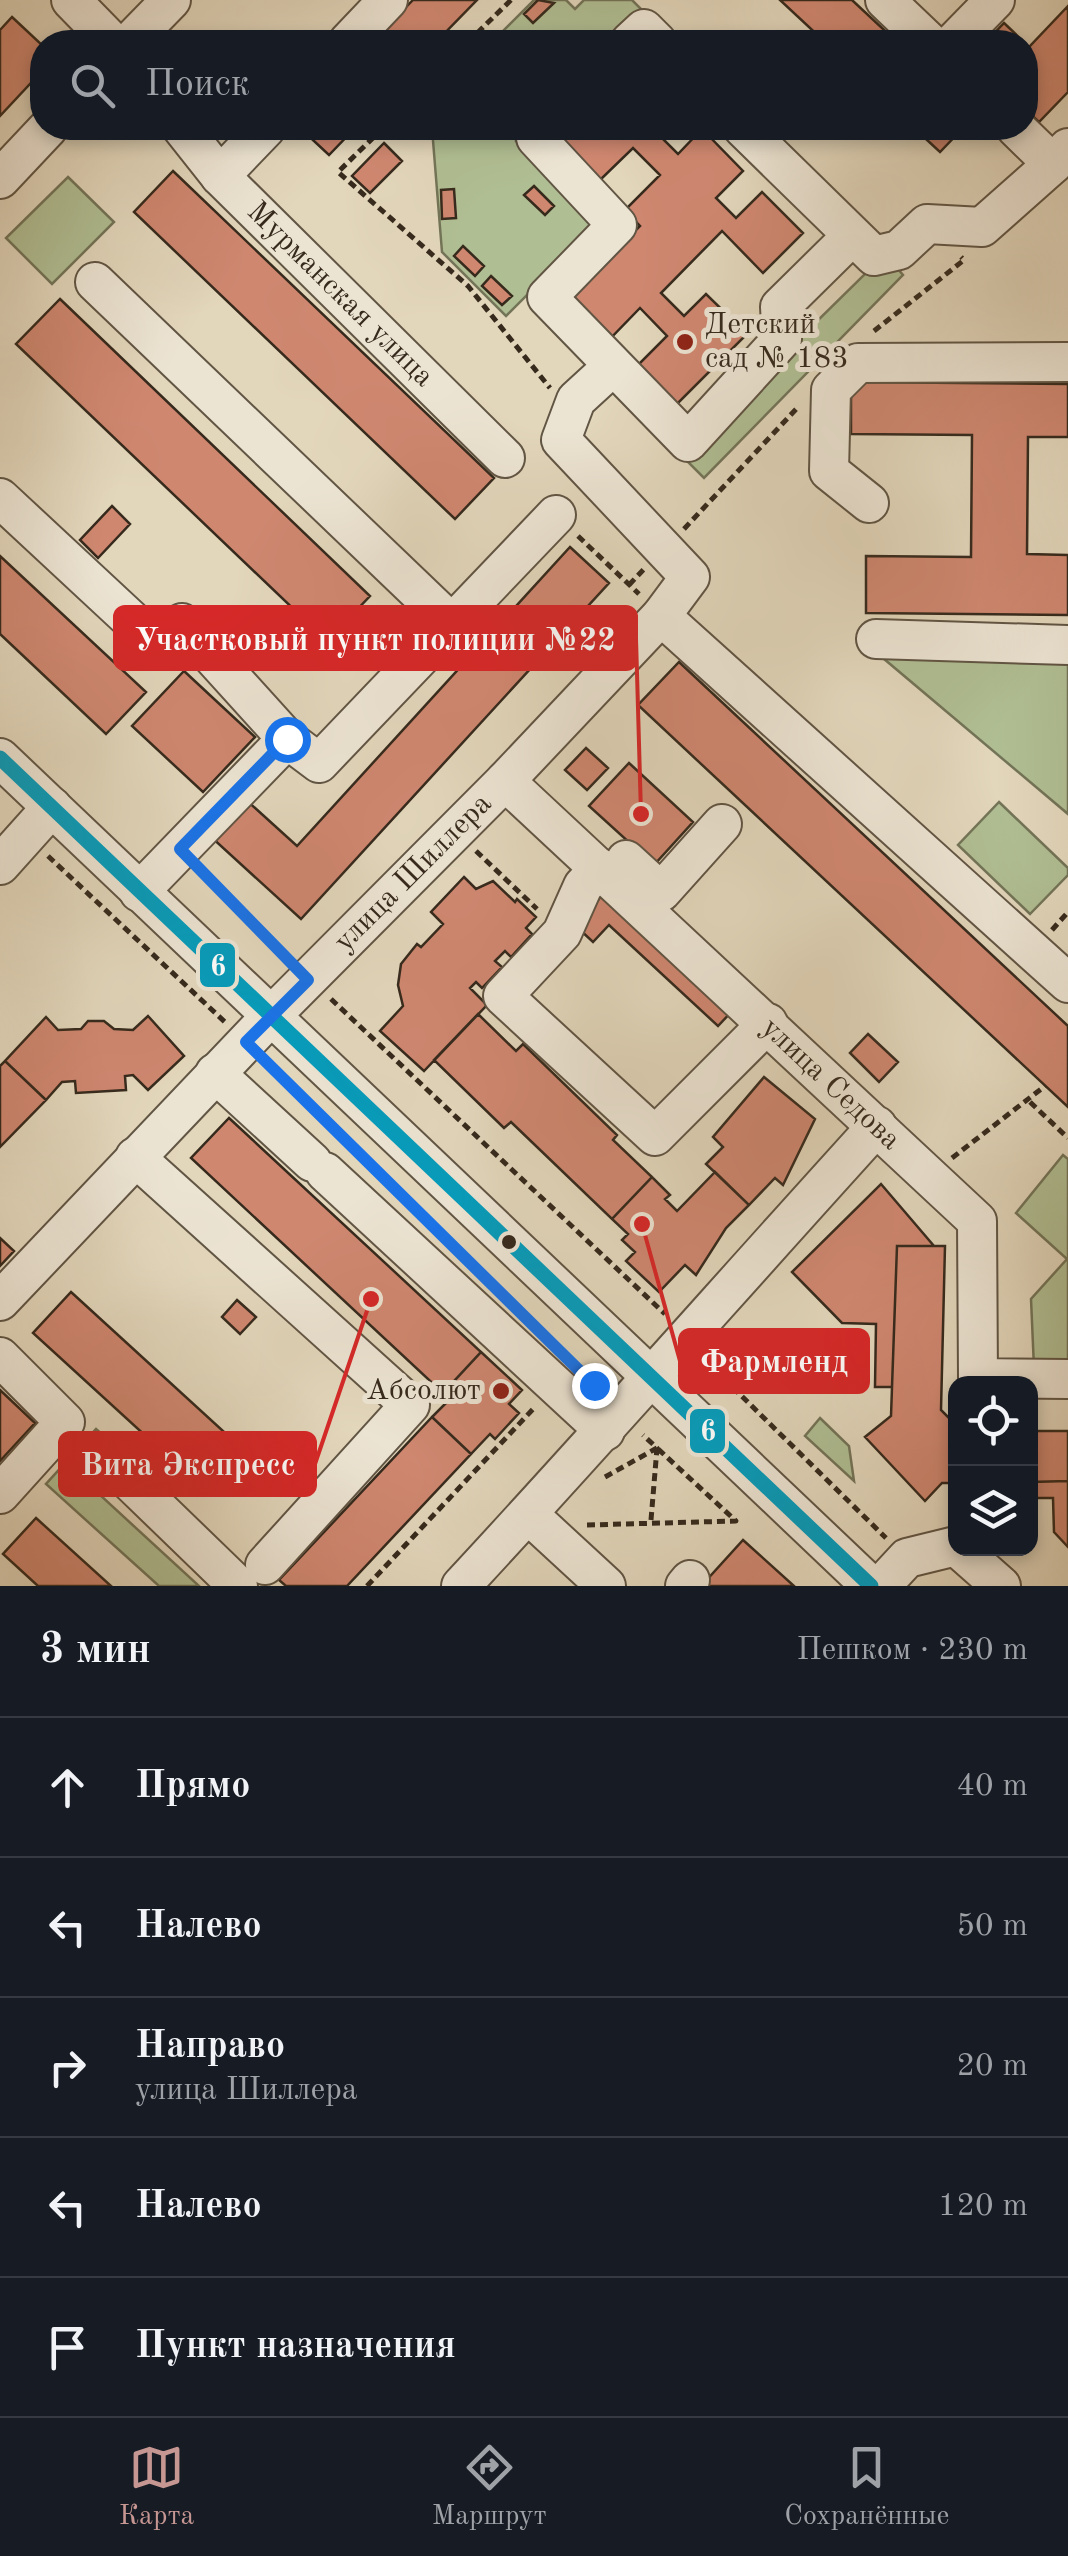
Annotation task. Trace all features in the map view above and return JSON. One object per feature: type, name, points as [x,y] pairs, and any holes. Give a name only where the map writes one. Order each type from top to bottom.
[{"type":"street","points":[[142,30],[171,0]]},
{"type":"street","points":[[359,30],[388,0]]},
{"type":"street","points":[[886,0],[917,30]]},
{"type":"street","points":[[966,30],[995,0]]},
{"type":"street","points":[[79,3],[102,30]]},
{"type":"street","points":[[0,180],[37,140]]},
{"type":"street","name":"Мурманская улица","points":[[192,140],[220,176],[506,458]]},
{"type":"street","points":[[220,176],[254,140]]},
{"type":"street","points":[[538,140],[617,225],[547,297],[688,442],[782,339],[780,307],[852,236]]},
{"type":"street","points":[[755,140],[874,256],[899,250],[927,224],[982,227],[1060,156],[1035,140]]},
{"type":"street","points":[[94,282],[452,624]]},
{"type":"street","points":[[869,503],[829,471],[832,390],[858,362],[1068,362]]},
{"type":"street","points":[[612,367],[576,400],[561,440],[663,549]]},
{"type":"street","points":[[0,498],[158,644],[182,623],[287,739],[319,764],[556,515]]},
{"type":"street","name":"улица Шиллера","points":[[0,1301],[215,1073],[456,832],[661,616],[690,577],[663,549]]},
{"type":"street","points":[[661,616],[1068,983]]},
{"type":"street","points":[[876,639],[1068,645]]},
{"type":"street","points":[[140,892],[287,739]]},
{"type":"street","points":[[0,758],[140,892],[258,1029],[651,1381],[870,1586]]},
{"type":"street","points":[[513,772],[661,892],[722,824]]},
{"type":"street","name":"улица Седова","points":[[513,772],[600,868],[977,1220],[978,1378],[1068,1379]]},
{"type":"street","points":[[1,862],[52,808]]},
{"type":"street","points":[[600,868],[583,886],[562,933],[503,996],[655,1136],[768,1023]]},
{"type":"street","points":[[215,1073],[605,1431]]},
{"type":"street","points":[[461,1586],[651,1381],[684,1338],[876,1126]]},
{"type":"street","points":[[112,1464],[252,1576],[410,1405],[135,1157]]},
{"type":"street","points":[[0,1357],[65,1422],[0,1494]]},
{"type":"street","points":[[528,1514],[569,1533],[606,1586]]},
{"type":"street","points":[[557,1586],[569,1533]]},
{"type":"street","points":[[881,1586],[907,1558],[948,1550]]},
{"type":"street","points":[[966,1556],[1001,1586]]},
{"type":"path","points":[[480,30],[511,0]]},
{"type":"path","points":[[371,140],[338,172],[468,286],[560,400]]},
{"type":"path","points":[[870,334],[964,260]]},
{"type":"path","points":[[629,585],[804,402]]},
{"type":"path","points":[[556,515],[661,616]]},
{"type":"path","points":[[456,832],[562,933]]},
{"type":"path","points":[[40,849],[258,1029],[396,1192]]},
{"type":"path","points":[[180,849],[308,980],[663,1312],[684,1338],[907,1558]]},
{"type":"path","points":[[929,1174],[1030,1102],[1046,1086]]},
{"type":"path","points":[[1030,1102],[1068,1138]]},
{"type":"path","points":[[367,1586],[556,1386]]},
{"type":"path","points":[[569,1533],[651,1520],[736,1520],[657,1448],[651,1520]]},
{"type":"green space","points":[[534,0],[566,0],[575,9],[584,0],[632,0],[644,12],[625,30],[504,30]]},
{"type":"green space","points":[[433,140],[517,140],[599,223],[506,316],[442,252]]},
{"type":"green space","points":[[68,177],[114,222],[52,284],[6,238]]},
{"type":"green space","points":[[891,261],[903,275],[704,478],[681,455],[871,268]]},
{"type":"green space","points":[[877,653],[1068,659],[1068,814]]},
{"type":"green space","points":[[999,802],[1068,868],[1068,875],[1030,914],[958,845]]},
{"type":"green space","points":[[1063,1155],[1068,1159],[1068,1369],[1034,1368],[1031,1299],[1067,1259],[1016,1213]]},
{"type":"green space","points":[[820,1418],[849,1446],[854,1481],[805,1436]]},
{"type":"green space","points":[[96,1429],[118,1448],[87,1483],[199,1586],[159,1586],[46,1484]]},
{"type":"building","points":[[413,0],[477,0],[448,30],[384,30]]},
{"type":"building","points":[[538,0],[554,3],[533,23],[524,14]]},
{"type":"building","points":[[780,0],[852,0],[884,30],[812,30]]},
{"type":"building","points":[[1068,6],[1068,92],[1039,122],[1038,121],[1038,38]]},
{"type":"building","points":[[12,17],[30,34],[30,84],[0,116],[0,30]]},
{"type":"building","points":[[313,140],[343,140],[329,155]]},
{"type":"building","points":[[664,140],[678,154],[691,140],[713,140],[743,171],[716,198],[736,218],[762,192],[803,233],[763,273],[722,231],[661,293],[684,316],[706,294],[747,334],[672,409],[633,370],[667,336],[640,308],[605,344],[564,302],[640,226],[625,210],[660,175],[633,148],[597,183],[556,143]]},
{"type":"building","points":[[927,140],[952,140],[940,152]]},
{"type":"building","points":[[384,143],[402,161],[370,193],[352,176]]},
{"type":"building","points":[[173,171],[494,478],[455,519],[134,212]]},
{"type":"building","points":[[534,186],[554,206],[545,215],[524,195]]},
{"type":"building","points":[[454,189],[456,218],[442,219],[441,190]]},
{"type":"building","points":[[463,246],[484,266],[475,276],[454,256]]},
{"type":"building","points":[[491,276],[512,296],[502,305],[482,286]]},
{"type":"building","points":[[60,299],[370,596],[327,641],[16,344]]},
{"type":"building","points":[[851,382],[1068,384],[1068,437],[1028,437],[1027,554],[1068,555],[1068,615],[866,613],[866,556],[971,557],[972,435],[851,434]]},
{"type":"building","points":[[112,506],[130,524],[98,558],[80,540]]},
{"type":"building","points":[[570,547],[609,583],[301,919],[210,836],[244,798],[297,846]]},
{"type":"building","points":[[0,556],[146,692],[106,734],[0,634]]},
{"type":"building","points":[[679,662],[1068,1026],[1068,1107],[638,705]]},
{"type":"building","points":[[184,671],[255,737],[203,792],[132,726]]},
{"type":"building","points":[[586,748],[608,768],[587,790],[565,770]]},
{"type":"building","points":[[629,763],[693,822],[654,865],[589,806]]},
{"type":"building","points":[[464,877],[476,889],[493,881],[536,917],[526,928],[532,934],[511,957],[505,951],[495,961],[502,967],[482,988],[476,982],[470,988],[487,1005],[424,1071],[380,1031],[403,1006],[398,985],[401,964],[417,944],[421,947],[443,924],[431,912]]},
{"type":"building","points":[[606,889],[735,1008],[718,1026],[609,925],[593,942],[578,928]]},
{"type":"building","points":[[478,1014],[516,1051],[523,1044],[617,1135],[613,1140],[652,1177],[612,1219],[511,1122],[504,1128],[434,1060]]},
{"type":"building","points":[[148,1016],[184,1056],[148,1090],[133,1075],[125,1076],[126,1090],[76,1093],[75,1081],[62,1082],[46,1100],[5,1061],[46,1017],[58,1030],[81,1029],[88,1021],[104,1021],[114,1029],[133,1030]]},
{"type":"building","points":[[868,1034],[898,1062],[879,1082],[850,1053]]},
{"type":"building","points":[[5,1061],[46,1100],[0,1147],[0,1066]]},
{"type":"building","points":[[764,1077],[815,1119],[783,1185],[775,1178],[749,1205],[706,1164],[723,1147],[713,1137]]},
{"type":"building","points":[[229,1118],[481,1352],[443,1393],[191,1158]]},
{"type":"building","points":[[715,1172],[749,1205],[726,1228],[696,1275],[685,1265],[659,1292],[626,1261],[635,1252],[622,1240],[628,1234],[612,1219],[652,1177],[670,1195],[665,1199],[677,1211]]},
{"type":"building","points":[[881,1184],[934,1246],[897,1246],[892,1387],[875,1387],[876,1324],[842,1323],[792,1272]]},
{"type":"building","points":[[0,1238],[14,1251],[0,1266]]},
{"type":"building","points":[[897,1246],[945,1246],[941,1410],[948,1417],[948,1483],[942,1483],[925,1501],[865,1437],[891,1416]]},
{"type":"building","points":[[71,1292],[234,1441],[196,1482],[33,1333]]},
{"type":"building","points":[[237,1300],[256,1317],[240,1334],[222,1317]]},
{"type":"building","points":[[481,1352],[522,1390],[509,1404],[519,1413],[495,1439],[490,1434],[471,1454],[432,1417],[450,1399],[443,1393]]},
{"type":"building","points":[[0,1390],[35,1423],[0,1461]]},
{"type":"building","points":[[432,1417],[471,1454],[347,1586],[286,1586],[279,1580]]},
{"type":"building","points":[[1038,1431],[1068,1431],[1068,1481],[1038,1482]]},
{"type":"building","points":[[1068,1481],[1068,1547],[1054,1532],[1053,1498],[1038,1498],[1038,1482]]},
{"type":"building","points":[[36,1518],[111,1586],[38,1586],[3,1554]]},
{"type":"building","points":[[743,1540],[794,1586],[707,1586],[704,1583]]},
{"type":"transit line","name":"6","points":[[0,758],[871,1586]]},
{"type":"place","name":"Детский сад № 183","points":[[685,342]]},
{"type":"place","name":"Участковый пункт полиции №22","points":[[641,814]]},
{"type":"place","name":"Фармленд","points":[[642,1224]]},
{"type":"place","name":"Вита Экспресс","points":[[371,1299]]},
{"type":"place","name":"Абсолют","points":[[501,1391]]},
{"type":"route","points":[[287,739],[180,849],[308,980],[246,1042],[594,1385]]}]
